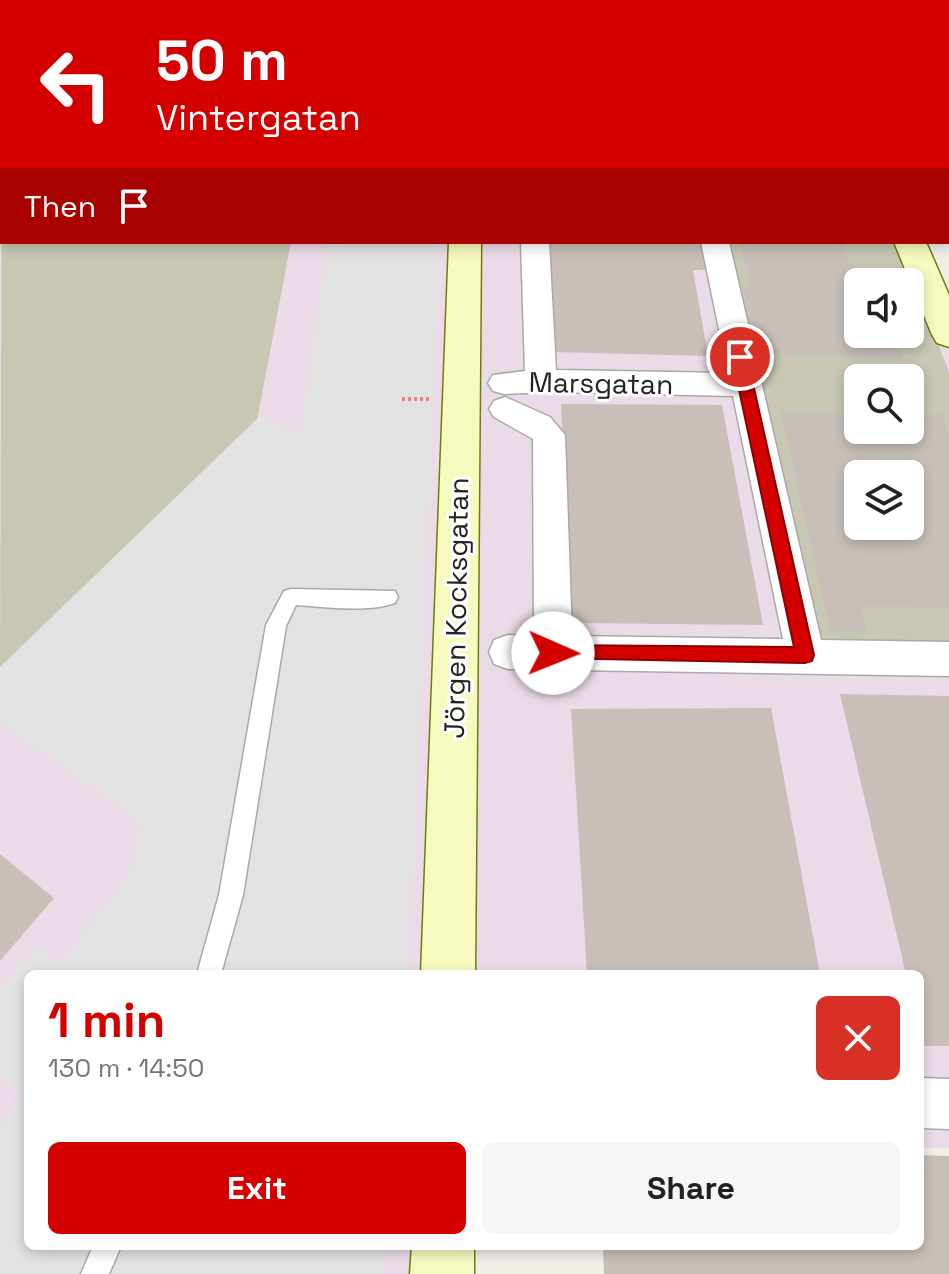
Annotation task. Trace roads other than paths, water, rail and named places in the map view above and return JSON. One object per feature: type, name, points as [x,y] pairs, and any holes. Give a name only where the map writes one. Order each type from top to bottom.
[{"type":"street","name":"Jörgen Kocksgatan","points":[[448,970],[465,244]]},
{"type":"street","points":[[535,244],[541,381]]},
{"type":"street","points":[[715,244],[805,655]]},
{"type":"street","points":[[911,244],[949,335]]},
{"type":"street","name":"Marsgatan","points":[[553,653],[549,435],[505,396],[541,381],[746,385]]},
{"type":"street","points":[[508,652],[949,659]]},
{"type":"street","points":[[924,1103],[949,1104]]},
{"type":"street","points":[[442,1274],[443,1250]]},
{"type":"lane","points":[[210,970],[231,895],[276,625],[291,597],[353,600],[388,597]]},
{"type":"lane","points":[[95,1274],[105,1250]]}]
